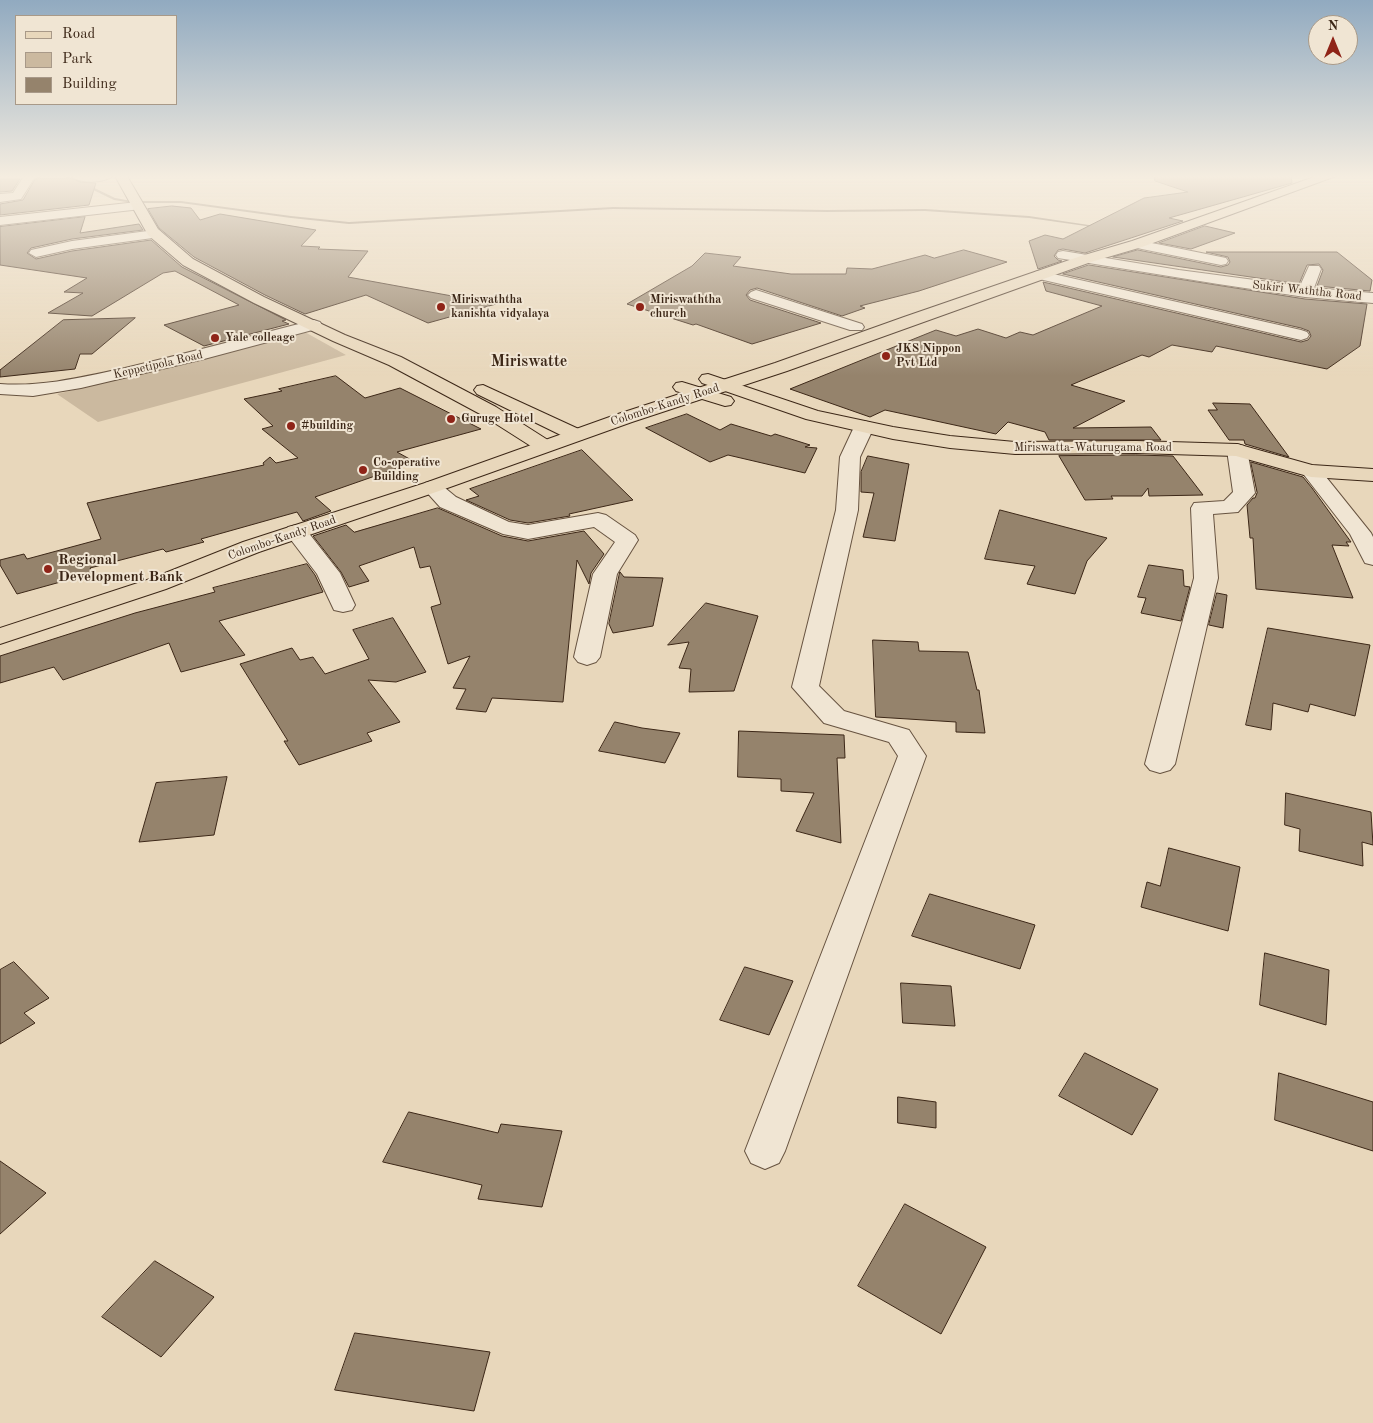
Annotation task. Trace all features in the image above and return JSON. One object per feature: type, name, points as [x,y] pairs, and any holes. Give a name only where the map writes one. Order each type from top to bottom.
[{"type":"main road","points":[[165,242],[188,262],[259,300],[339,338],[395,361],[452,390],[489,410],[537,442]]},
{"type":"main road","name":"Colombo-Kandy Road","points":[[0,636],[150,577],[246,532],[408,480],[537,442],[576,435],[856,326],[1104,242]]},
{"type":"main road","name":"Colombo-Kandy Road","points":[[725,386],[1086,259],[1141,242]]},
{"type":"main road","points":[[339,338],[430,363],[576,435]]},
{"type":"main road","name":"Miriswatta-Waturugama Road","points":[[696,387],[725,386],[813,415],[922,438],[1002,447],[1136,447],[1237,450],[1311,471],[1373,475]]},
{"type":"main road","name":"Colombo-Kandy Road","points":[[0,618],[251,547],[432,487],[537,442],[558,427],[696,387]]},
{"type":"main road","name":"Miriswatta-Waturugama Road","points":[[696,387],[733,404],[813,415]]},
{"type":"street","points":[[36,253],[92,242]]},
{"type":"street","points":[[1137,244],[1222,261]]},
{"type":"street","name":"Sukiri Waththa Road","points":[[1063,255],[1217,281],[1373,298]]},
{"type":"street","points":[[1305,292],[1314,269]]},
{"type":"street","points":[[1040,275],[1302,336]]},
{"type":"street","points":[[756,295],[856,326]]},
{"type":"street","name":"Keppetipola Road","points":[[0,389],[41,390],[81,384],[219,351],[314,325]]},
{"type":"street","points":[[0,403],[41,390]]},
{"type":"street","points":[[765,1151],[912,756],[899,736],[834,717],[805,687],[847,510],[850,457],[864,427]]},
{"type":"street","points":[[1160,764],[1206,578],[1202,508],[1230,507],[1244,493],[1237,450]]},
{"type":"street","points":[[1311,471],[1360,533],[1373,558]]},
{"type":"street","points":[[432,487],[448,502],[503,527],[528,532],[598,520],[627,540],[605,574],[587,657]]},
{"type":"street","points":[[296,532],[328,573],[343,605]]},
{"type":"green space","points":[[303,331],[346,355],[98,422],[57,394],[197,361]]},
{"type":"building","points":[[0,242],[56,242],[31,248],[27,253],[36,259],[72,251],[134,242],[154,242],[182,267],[286,320],[282,321],[289,324],[204,346],[164,325],[239,305],[175,271],[163,273],[92,316],[48,313],[83,293],[64,292],[87,278],[0,265]]},
{"type":"building","points":[[176,242],[304,242],[301,246],[320,247],[318,249],[368,251],[348,277],[496,304],[428,323],[366,295],[305,314],[194,257]]},
{"type":"building","points":[[1029,242],[1117,242],[1085,253],[1063,249],[1058,250],[1054,256],[1062,261],[1038,269]]},
{"type":"building","points":[[1161,242],[1209,242],[1191,249],[1159,243]]},
{"type":"building","points":[[964,250],[1007,262],[919,291],[860,306],[865,308],[842,316],[757,288],[750,290],[746,295],[750,300],[821,323],[752,344],[696,324],[693,325],[627,304],[692,266],[705,253],[741,257],[733,266],[791,274],[846,274],[847,268],[872,269],[925,255],[934,258]]},
{"type":"building","points":[[1138,250],[1221,267],[1228,265],[1230,262],[1228,257],[1206,252],[1337,252],[1372,280],[1370,291],[1317,286],[1323,270],[1319,264],[1307,265],[1299,284],[1113,257]]},
{"type":"building","points":[[1089,265],[1305,299],[1367,304],[1360,346],[1327,369],[1216,346],[1212,352],[1172,345],[1149,357],[1142,355],[1071,385],[1125,401],[1073,428],[1151,427],[1161,440],[1049,440],[1045,432],[1008,422],[996,434],[885,410],[870,417],[790,389],[936,330],[956,336],[978,329],[1006,338],[1020,332],[1033,335],[1102,306],[1046,291],[1043,282],[1301,342],[1308,340],[1311,336],[1309,331],[1301,328],[1063,274]]},
{"type":"building","points":[[135,318],[92,354],[80,354],[75,369],[0,377],[0,370],[63,320]]},
{"type":"building","points":[[336,376],[365,398],[400,388],[481,429],[397,452],[415,462],[315,497],[331,511],[303,521],[297,512],[201,539],[204,542],[166,552],[163,549],[90,568],[93,573],[17,594],[0,565],[0,560],[24,554],[27,559],[101,539],[87,503],[264,465],[263,463],[270,457],[276,463],[298,458],[262,429],[273,426],[244,399]]},
{"type":"building","points":[[1213,403],[1250,404],[1289,457],[1245,444],[1244,440],[1229,440],[1208,410],[1217,410]]},
{"type":"building","points":[[687,414],[720,430],[731,424],[771,436],[775,434],[810,445],[805,447],[817,448],[805,473],[728,455],[710,462],[646,428]]},
{"type":"building","points":[[582,450],[633,500],[569,514],[570,516],[528,523],[510,520],[466,500],[479,496],[470,489]]},
{"type":"building","points":[[868,456],[909,464],[895,541],[863,537],[874,493],[861,492],[861,472]]},
{"type":"building","points":[[1059,456],[1173,456],[1203,495],[1149,496],[1148,488],[1142,496],[1111,496],[1113,499],[1085,500]]},
{"type":"building","points":[[1251,462],[1303,477],[1312,488],[1351,542],[1346,542],[1349,546],[1332,545],[1353,598],[1256,589],[1253,538],[1250,538],[1247,505],[1255,498],[1257,493]]},
{"type":"building","points":[[438,508],[502,536],[528,541],[584,531],[604,554],[591,573],[589,584],[577,560],[563,702],[492,698],[486,712],[456,709],[466,689],[453,688],[470,656],[448,664],[431,607],[441,604],[430,566],[420,568],[414,547],[359,566],[369,581],[349,587],[341,572],[313,536],[346,525],[354,532]]},
{"type":"building","points":[[1000,510],[1107,538],[1087,561],[1075,594],[1027,584],[1035,566],[985,559]]},
{"type":"building","points":[[307,564],[323,592],[219,621],[245,655],[181,672],[169,643],[63,680],[54,667],[0,683],[0,656],[135,613],[215,592],[213,588]]},
{"type":"building","points":[[1149,565],[1183,570],[1184,586],[1190,587],[1181,621],[1141,613],[1146,598],[1138,597]]},
{"type":"building","points":[[620,572],[624,577],[663,578],[653,626],[613,633],[609,624]]},
{"type":"building","points":[[1217,593],[1227,595],[1223,628],[1209,625]]},
{"type":"building","points":[[706,603],[758,616],[734,691],[689,692],[691,669],[679,668],[689,642],[668,645]]},
{"type":"building","points":[[393,618],[426,672],[396,682],[368,680],[400,722],[367,733],[372,741],[299,765],[284,741],[288,741],[240,664],[292,648],[300,660],[313,657],[325,674],[369,659],[353,630]]},
{"type":"building","points":[[1268,628],[1370,645],[1355,716],[1310,704],[1308,712],[1273,703],[1271,730],[1246,725]]},
{"type":"building","points":[[873,640],[918,642],[919,651],[968,652],[977,690],[979,690],[985,733],[956,732],[956,722],[876,717]]},
{"type":"building","points":[[615,722],[680,733],[665,763],[599,751]]},
{"type":"building","points":[[739,731],[844,735],[845,758],[837,758],[841,843],[796,831],[814,793],[781,791],[781,779],[738,777]]},
{"type":"building","points":[[227,777],[214,835],[139,842],[156,783]]},
{"type":"building","points":[[1286,793],[1371,812],[1373,845],[1362,842],[1363,866],[1299,851],[1300,829],[1285,825]]},
{"type":"building","points":[[1169,848],[1240,867],[1228,931],[1141,907],[1147,882],[1160,886]]},
{"type":"building","points":[[930,894],[1035,925],[1020,969],[912,936]]},
{"type":"building","points":[[1265,953],[1329,970],[1326,1025],[1260,1005]]},
{"type":"building","points":[[14,962],[49,998],[24,1013],[35,1023],[0,1044],[0,970]]},
{"type":"building","points":[[745,967],[793,981],[769,1035],[720,1020]]},
{"type":"building","points":[[901,983],[951,986],[955,1026],[903,1023]]},
{"type":"building","points":[[1085,1053],[1158,1089],[1132,1135],[1059,1096]]},
{"type":"building","points":[[1279,1073],[1373,1102],[1373,1151],[1275,1120]]},
{"type":"building","points":[[898,1097],[936,1102],[936,1128],[898,1123]]},
{"type":"building","points":[[409,1112],[498,1133],[501,1124],[562,1131],[542,1207],[478,1199],[482,1185],[383,1162]]},
{"type":"building","points":[[0,1161],[46,1193],[0,1234]]},
{"type":"building","points":[[905,1204],[986,1247],[941,1334],[858,1286]]},
{"type":"building","points":[[155,1261],[214,1297],[161,1357],[102,1317]]},
{"type":"building","points":[[355,1333],[490,1352],[474,1411],[335,1390]]},
{"type":"place","name":"Miriswaththa kanishta vidyalaya","points":[[441,307]]},
{"type":"place","name":"Miriswaththa church","points":[[640,307]]},
{"type":"place","name":"Yale colleage","points":[[215,338]]},
{"type":"place","name":"JKS Nippon Pvt Ltd","points":[[886,356]]},
{"type":"place","name":"Guruge Hotel","points":[[451,419]]},
{"type":"place","name":"#building","points":[[291,426]]},
{"type":"place","name":"Co-operative Building","points":[[363,470]]},
{"type":"place","name":"Regional Development Bank","points":[[48,569]]},
{"type":"district","name":"Miriswatte","points":[[529,362]]}]
